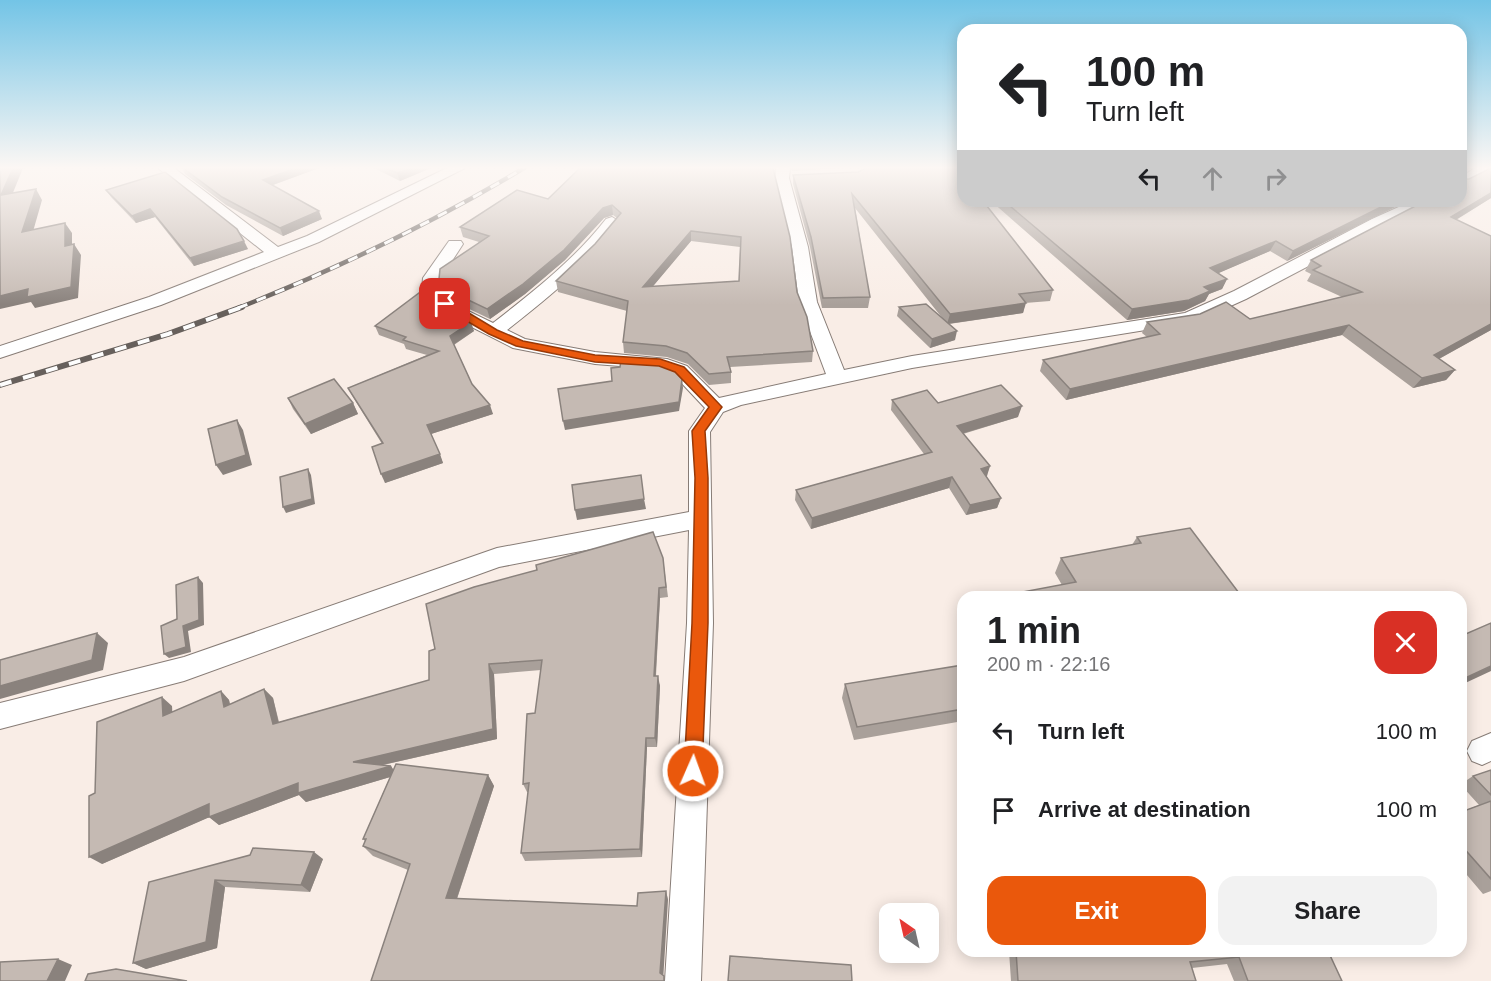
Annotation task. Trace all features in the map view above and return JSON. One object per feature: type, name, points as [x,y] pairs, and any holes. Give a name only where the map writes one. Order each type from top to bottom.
[{"type":"street","points":[[224,214],[275,253]]},
{"type":"street","points":[[0,352],[155,301],[313,239],[365,214]]},
{"type":"street","points":[[794,214],[808,302],[838,379]]},
{"type":"street","points":[[683,981],[700,623],[699,431],[716,407],[736,399],[912,362],[1189,318],[1240,295],[1396,214]]},
{"type":"street","points":[[493,332],[569,272],[593,249],[612,222]]},
{"type":"street","points":[[455,244],[432,278],[430,290],[434,296],[456,312],[520,344],[595,358],[660,363],[680,370],[716,407]]},
{"type":"street","points":[[0,716],[184,669],[497,558],[701,519]]},
{"type":"building","points":[[0,214],[28,214],[22,232],[65,223],[65,246],[74,244],[71,287],[27,297],[28,289],[0,296]]},
{"type":"building","points":[[154,214],[218,214],[237,229],[244,241],[190,258]]},
{"type":"building","points":[[253,214],[313,214],[280,228]]},
{"type":"building","points":[[480,214],[598,214],[564,250],[523,284],[487,309],[460,296],[439,279],[440,269],[489,236],[460,227]]},
{"type":"building","points":[[620,214],[784,214],[790,237],[797,292],[807,317],[813,351],[727,357],[731,372],[709,374],[687,353],[666,346],[623,342],[628,301],[556,281],[595,244]],"holes":[[[691,231],[741,237],[739,281],[643,287]]]},
{"type":"building","points":[[804,214],[855,214],[870,297],[823,298]]},
{"type":"building","points":[[868,214],[993,214],[1053,290],[1019,294],[1026,303],[950,314]]},
{"type":"building","points":[[1019,214],[1367,214],[1293,251],[1276,241],[1210,268],[1227,279],[1204,287],[1210,291],[1189,300],[1132,309]]},
{"type":"building","points":[[1400,214],[1456,214],[1451,217],[1491,236],[1491,324],[1434,355],[1455,370],[1422,378],[1349,325],[1070,389],[1043,360],[1160,334],[1147,322],[1200,314],[1226,302],[1250,319],[1362,292],[1313,270],[1321,266],[1311,260]]},
{"type":"building","points":[[423,290],[446,309],[471,322],[450,336],[472,384],[490,405],[427,425],[440,454],[381,474],[372,447],[383,443],[348,388],[439,351],[403,340],[406,337],[375,326]]},
{"type":"building","points":[[926,304],[957,331],[932,339],[899,307]]},
{"type":"building","points":[[621,360],[657,363],[671,367],[682,379],[679,402],[563,421],[558,389],[612,381],[611,368],[620,367]]},
{"type":"building","points":[[334,379],[353,403],[305,424],[288,398]]},
{"type":"building","points":[[1001,385],[1022,406],[957,426],[990,466],[981,469],[1001,498],[970,505],[952,477],[812,518],[796,490],[932,452],[892,400],[927,390],[938,403]]},
{"type":"building","points":[[237,420],[246,455],[216,465],[208,429]]},
{"type":"building","points":[[308,469],[312,499],[283,507],[280,477]]},
{"type":"building","points":[[641,475],[644,499],[575,510],[572,485]]},
{"type":"building","points":[[1190,528],[1237,591],[1028,591],[1076,582],[1061,558],[1141,543],[1137,537]]},
{"type":"building","points":[[653,532],[663,558],[666,587],[659,588],[654,676],[658,676],[655,738],[646,738],[640,849],[521,853],[529,783],[523,784],[527,714],[535,713],[542,660],[489,664],[493,729],[353,762],[391,766],[298,793],[298,783],[209,817],[209,804],[89,857],[89,796],[95,793],[97,722],[162,697],[163,716],[221,691],[224,707],[264,689],[273,724],[429,680],[429,651],[435,649],[426,604],[474,587],[537,570],[536,565]]},
{"type":"building","points":[[198,577],[199,620],[183,626],[186,647],[164,654],[161,626],[177,619],[176,585]]},
{"type":"building","points":[[1491,623],[1491,666],[1467,677],[1467,633]]},
{"type":"building","points":[[97,633],[92,660],[0,686],[0,660]]},
{"type":"building","points":[[957,666],[957,710],[857,727],[845,684]]},
{"type":"building","points":[[396,764],[488,775],[446,898],[637,906],[638,893],[666,891],[660,973],[664,976],[664,981],[371,981],[410,864],[363,846],[366,839],[363,839]]},
{"type":"building","points":[[1491,770],[1491,795],[1473,776]]},
{"type":"building","points":[[1491,801],[1491,879],[1467,852],[1467,810]]},
{"type":"building","points":[[253,848],[314,852],[301,885],[215,880],[206,942],[133,963],[149,882],[250,855]]},
{"type":"building","points":[[730,956],[851,965],[852,981],[728,981]]},
{"type":"building","points":[[1016,957],[1239,957],[1190,962],[1196,981],[1018,981]]},
{"type":"building","points":[[1239,957],[1331,957],[1342,981],[1248,981]]},
{"type":"building","points":[[58,959],[47,981],[0,981],[0,962]]},
{"type":"building","points":[[116,969],[187,981],[85,981],[88,974]]},
{"type":"railway","points":[[238,308],[384,244],[443,214]]},
{"type":"railway","points":[[0,385],[168,334],[242,307]]},
{"type":"route","points":[[445,304],[493,332],[520,344],[595,358],[660,363],[680,370],[686,379],[716,407],[699,431],[700,623],[693,771]]}]
